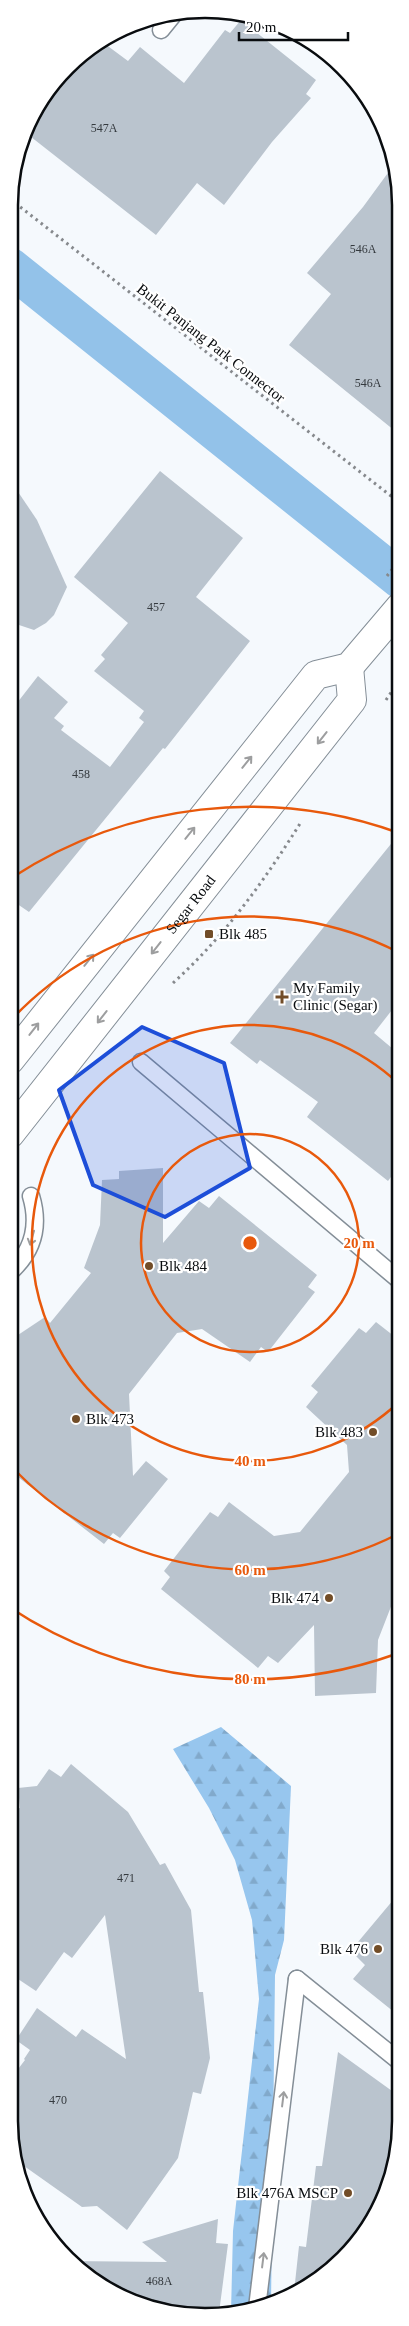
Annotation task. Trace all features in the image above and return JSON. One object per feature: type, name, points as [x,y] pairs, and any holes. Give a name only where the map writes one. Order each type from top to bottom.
[{"type":"street","points":[[18,1050],[316,674],[349,667],[392,616]]},
{"type":"street","name":"Segar Road","points":[[18,1124],[352,700],[349,667]]},
{"type":"lane","points":[[162,30],[169,21]]},
{"type":"lane","points":[[141,1062],[392,1274]]},
{"type":"lane","points":[[18,1264],[33,1237],[36,1213],[31,1196]]},
{"type":"lane","points":[[258,2301],[297,1979],[392,2056]]},
{"type":"path","name":"Bukit Panjang Park Connector","points":[[18,205],[392,497]]},
{"type":"highlighted area","points":[[142,1027],[224,1063],[250,1168],[165,1217],[93,1185],[59,1090]]},
{"type":"green space","points":[[221,1727],[291,1786],[284,1940],[275,1975],[271,2296],[231,2307],[233,2231],[259,1999],[252,1920],[235,1860],[209,1808],[173,1749]]},
{"type":"building","points":[[240,21],[243,21],[316,80],[306,94],[311,98],[272,142],[224,205],[197,183],[156,235],[30,136],[49,101],[64,81],[81,64],[107,45],[128,61],[140,47],[184,83],[225,30],[230,33]]},
{"type":"building","points":[[389,172],[392,204],[392,429],[289,345],[331,294],[307,273],[363,207]]},
{"type":"building","points":[[160,471],[243,538],[196,597],[250,641],[165,749],[163,748],[29,912],[18,904],[18,702],[38,676],[68,702],[54,718],[64,726],[61,730],[110,767],[144,722],[139,718],[144,711],[94,671],[105,659],[101,655],[128,623],[74,577]]},
{"type":"building","points":[[18,492],[37,520],[67,587],[54,615],[46,623],[34,630],[18,625]]},
{"type":"building","points":[[392,843],[392,1010],[374,1033],[392,1048],[392,1176],[388,1181],[307,1117],[318,1102],[260,1060],[257,1064],[230,1043]]},
{"type":"building","points":[[163,1168],[163,1243],[199,1201],[209,1208],[219,1196],[317,1275],[308,1287],[315,1292],[268,1352],[261,1347],[250,1362],[202,1329],[177,1333],[129,1394],[133,1476],[146,1461],[168,1479],[120,1538],[113,1533],[104,1544],[18,1477],[18,1335],[45,1317],[50,1323],[91,1273],[84,1268],[100,1225],[102,1180],[119,1179],[119,1171]]},
{"type":"building","name":"Blk 474","points":[[376,1322],[392,1335],[392,1604],[378,1640],[376,1693],[315,1696],[314,1625],[278,1663],[268,1656],[258,1668],[161,1589],[170,1577],[164,1571],[210,1512],[218,1517],[229,1502],[274,1536],[300,1532],[349,1472],[347,1445],[306,1407],[318,1392],[311,1386],[359,1328],[366,1333]]},
{"type":"building","points":[[71,1764],[128,1812],[160,1865],[165,1863],[191,1910],[199,1992],[203,1992],[210,2058],[201,2094],[193,2092],[178,2158],[127,2230],[97,2206],[82,2207],[23,2165],[19,2146],[18,2069],[30,2050],[18,2041],[18,2037],[37,2008],[76,2037],[82,2029],[126,2059],[105,1915],[72,1958],[64,1952],[36,1991],[18,1979],[18,1808],[20,1808],[18,1788],[37,1786],[49,1769],[61,1777]]},
{"type":"building","name":"Blk 476","points":[[392,1901],[392,2010],[353,1979],[365,1965],[356,1956],[358,1942]]},
{"type":"building","name":"Blk 476A MSCP","points":[[338,2052],[392,2091],[392,2122],[388,2158],[382,2182],[372,2204],[353,2235],[328,2262],[295,2285],[299,2246],[306,2247],[316,2166],[322,2166]]},
{"type":"building","points":[[218,2219],[216,2243],[228,2244],[220,2308],[180,2307],[144,2299],[111,2283],[80,2261],[167,2262],[142,2242]]},
{"type":"waterway","points":[[18,273],[392,573]]},
{"type":"place","name":"Blk 485","points":[[209,934]]},
{"type":"place","name":"My Family Clinic (Segar)","points":[[282,997]]},
{"type":"place","name":"Blk 484","points":[[149,1266]]},
{"type":"place","name":"Blk 473","points":[[76,1419]]},
{"type":"place","name":"Blk 483","points":[[373,1432]]},
{"type":"place","name":"Blk 474","points":[[329,1598]]},
{"type":"place","name":"Blk 476","points":[[378,1949]]},
{"type":"place","name":"Blk 476A MSCP","points":[[348,2193]]}]
